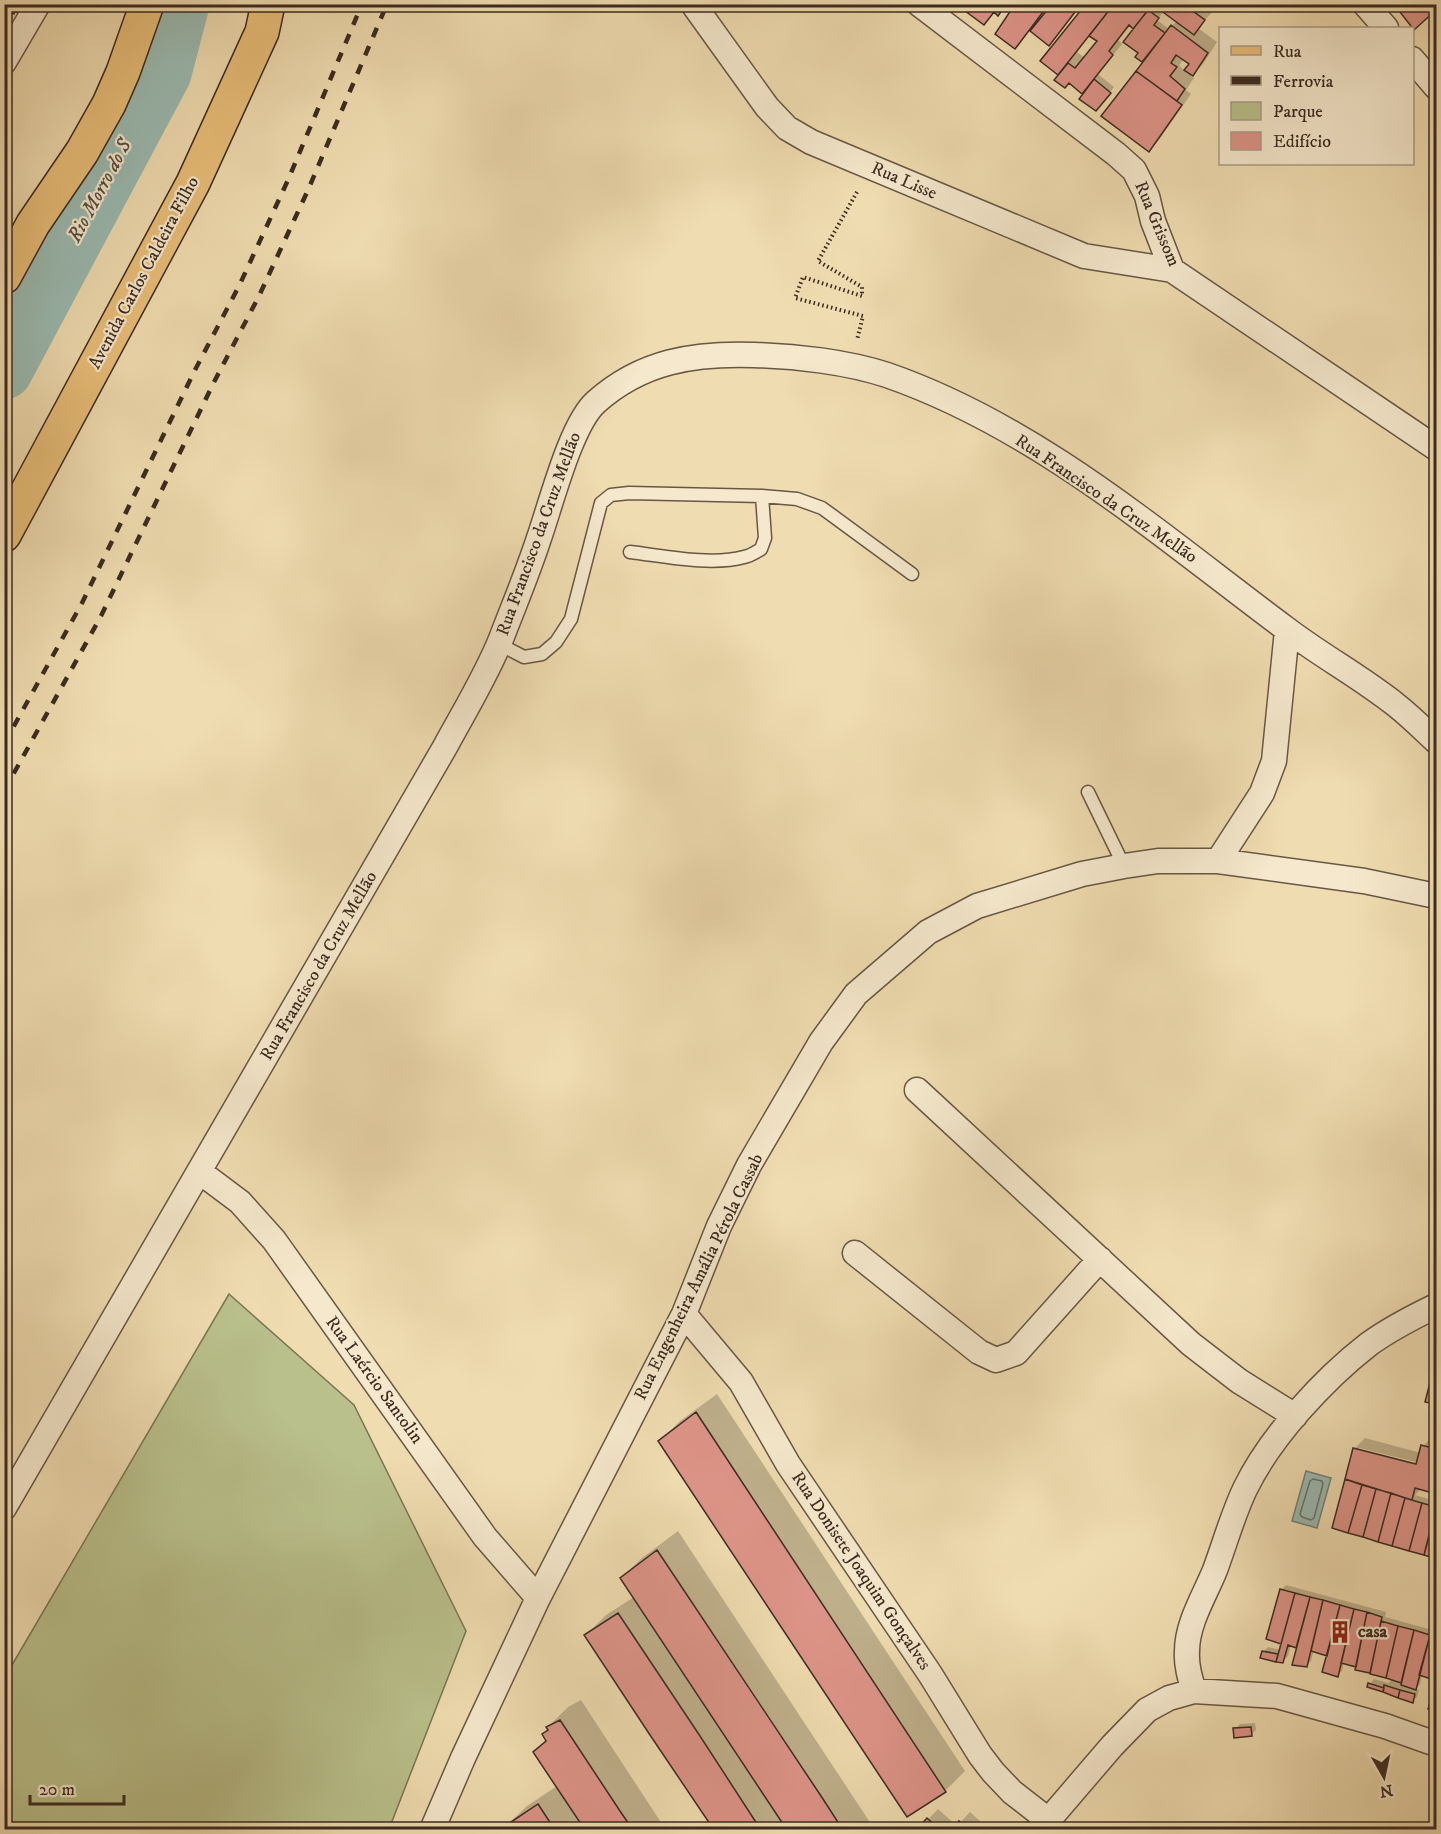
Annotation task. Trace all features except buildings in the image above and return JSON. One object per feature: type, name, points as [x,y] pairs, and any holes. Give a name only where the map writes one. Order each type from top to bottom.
[{"type":"main road","points":[[4,263],[82,152],[109,104],[147,4]]},
{"type":"main road","name":"Avenida Carlos Caldeira Filho","points":[[4,534],[193,183],[262,32],[268,4]]},
{"type":"main road","points":[[4,277],[33,224]]},
{"type":"street","points":[[4,62],[38,4]]},
{"type":"street","name":"Rua Lisse","points":[[693,4],[767,107],[787,128],[811,142],[1084,256],[1172,270]]},
{"type":"street","name":"Rua Grissom","points":[[919,4],[1116,154],[1134,171],[1147,196],[1153,221],[1172,270],[1437,448]]},
{"type":"street","points":[[1365,4],[1385,27]]},
{"type":"street","points":[[1414,60],[1437,87]]},
{"type":"street","name":"Rua Francisco da Cruz Mellão","points":[[4,1508],[429,776],[499,644],[528,572],[578,428],[594,404],[651,366],[685,358],[731,354],[777,356],[884,374],[927,392],[1038,448],[1190,556],[1287,630],[1396,704],[1437,741]]},
{"type":"street","points":[[1218,861],[1262,793],[1274,761],[1287,630]]},
{"type":"street","name":"Rua Engenheira Amália Pérola Cassab","points":[[432,1830],[538,1598],[684,1314],[719,1226],[749,1165],[821,1042],[856,994],[928,932],[977,906],[1082,874],[1124,866],[1158,861],[1218,861],[1364,881],[1437,896]]},
{"type":"street","points":[[918,1090],[1191,1344],[1239,1381],[1294,1416]]},
{"type":"street","name":"Rua Laércio Santolin","points":[[200,1172],[240,1202],[274,1240],[485,1537],[538,1598]]},
{"type":"street","points":[[855,1253],[979,1352],[996,1360],[1016,1353],[1100,1259]]},
{"type":"street","points":[[1194,1691],[1186,1650],[1190,1628],[1205,1596],[1246,1488],[1271,1445],[1294,1416],[1369,1345],[1394,1328],[1437,1306]]},
{"type":"street","name":"Rua Donisete Joaquim Gonçalves","points":[[684,1314],[741,1382],[788,1464],[930,1674],[987,1764],[1044,1825]]},
{"type":"street","points":[[1044,1825],[1112,1746],[1147,1710],[1169,1698],[1194,1691],[1277,1696],[1385,1726],[1437,1744]]},
{"type":"lane","points":[[499,644],[524,657],[542,654],[556,642],[571,619],[601,503],[611,495],[629,493],[797,499],[822,508],[912,574]]},
{"type":"lane","points":[[630,552],[717,560],[744,557],[761,549],[765,538],[762,496]]},
{"type":"lane","points":[[1088,792],[1124,866]]},
{"type":"path","points":[[850,367],[863,316],[795,298],[803,277],[862,296],[862,286],[818,261],[858,190],[864,164]]},
{"type":"green space","points":[[229,1294],[354,1405],[466,1631],[389,1829],[5,1829],[5,1677]]},
{"type":"water","points":[[1306,1471],[1331,1478],[1317,1528],[1292,1521]]},
{"type":"waterway","name":"Rio Morro do S","points":[[4,371],[163,73],[181,4]]},
{"type":"railway","points":[[4,744],[82,603],[195,370],[240,284],[288,180],[362,4]]},
{"type":"railway","points":[[4,791],[101,616],[214,382],[259,296],[308,190],[387,4]]},
{"type":"place","name":"casa","points":[[1340,1632]]}]
